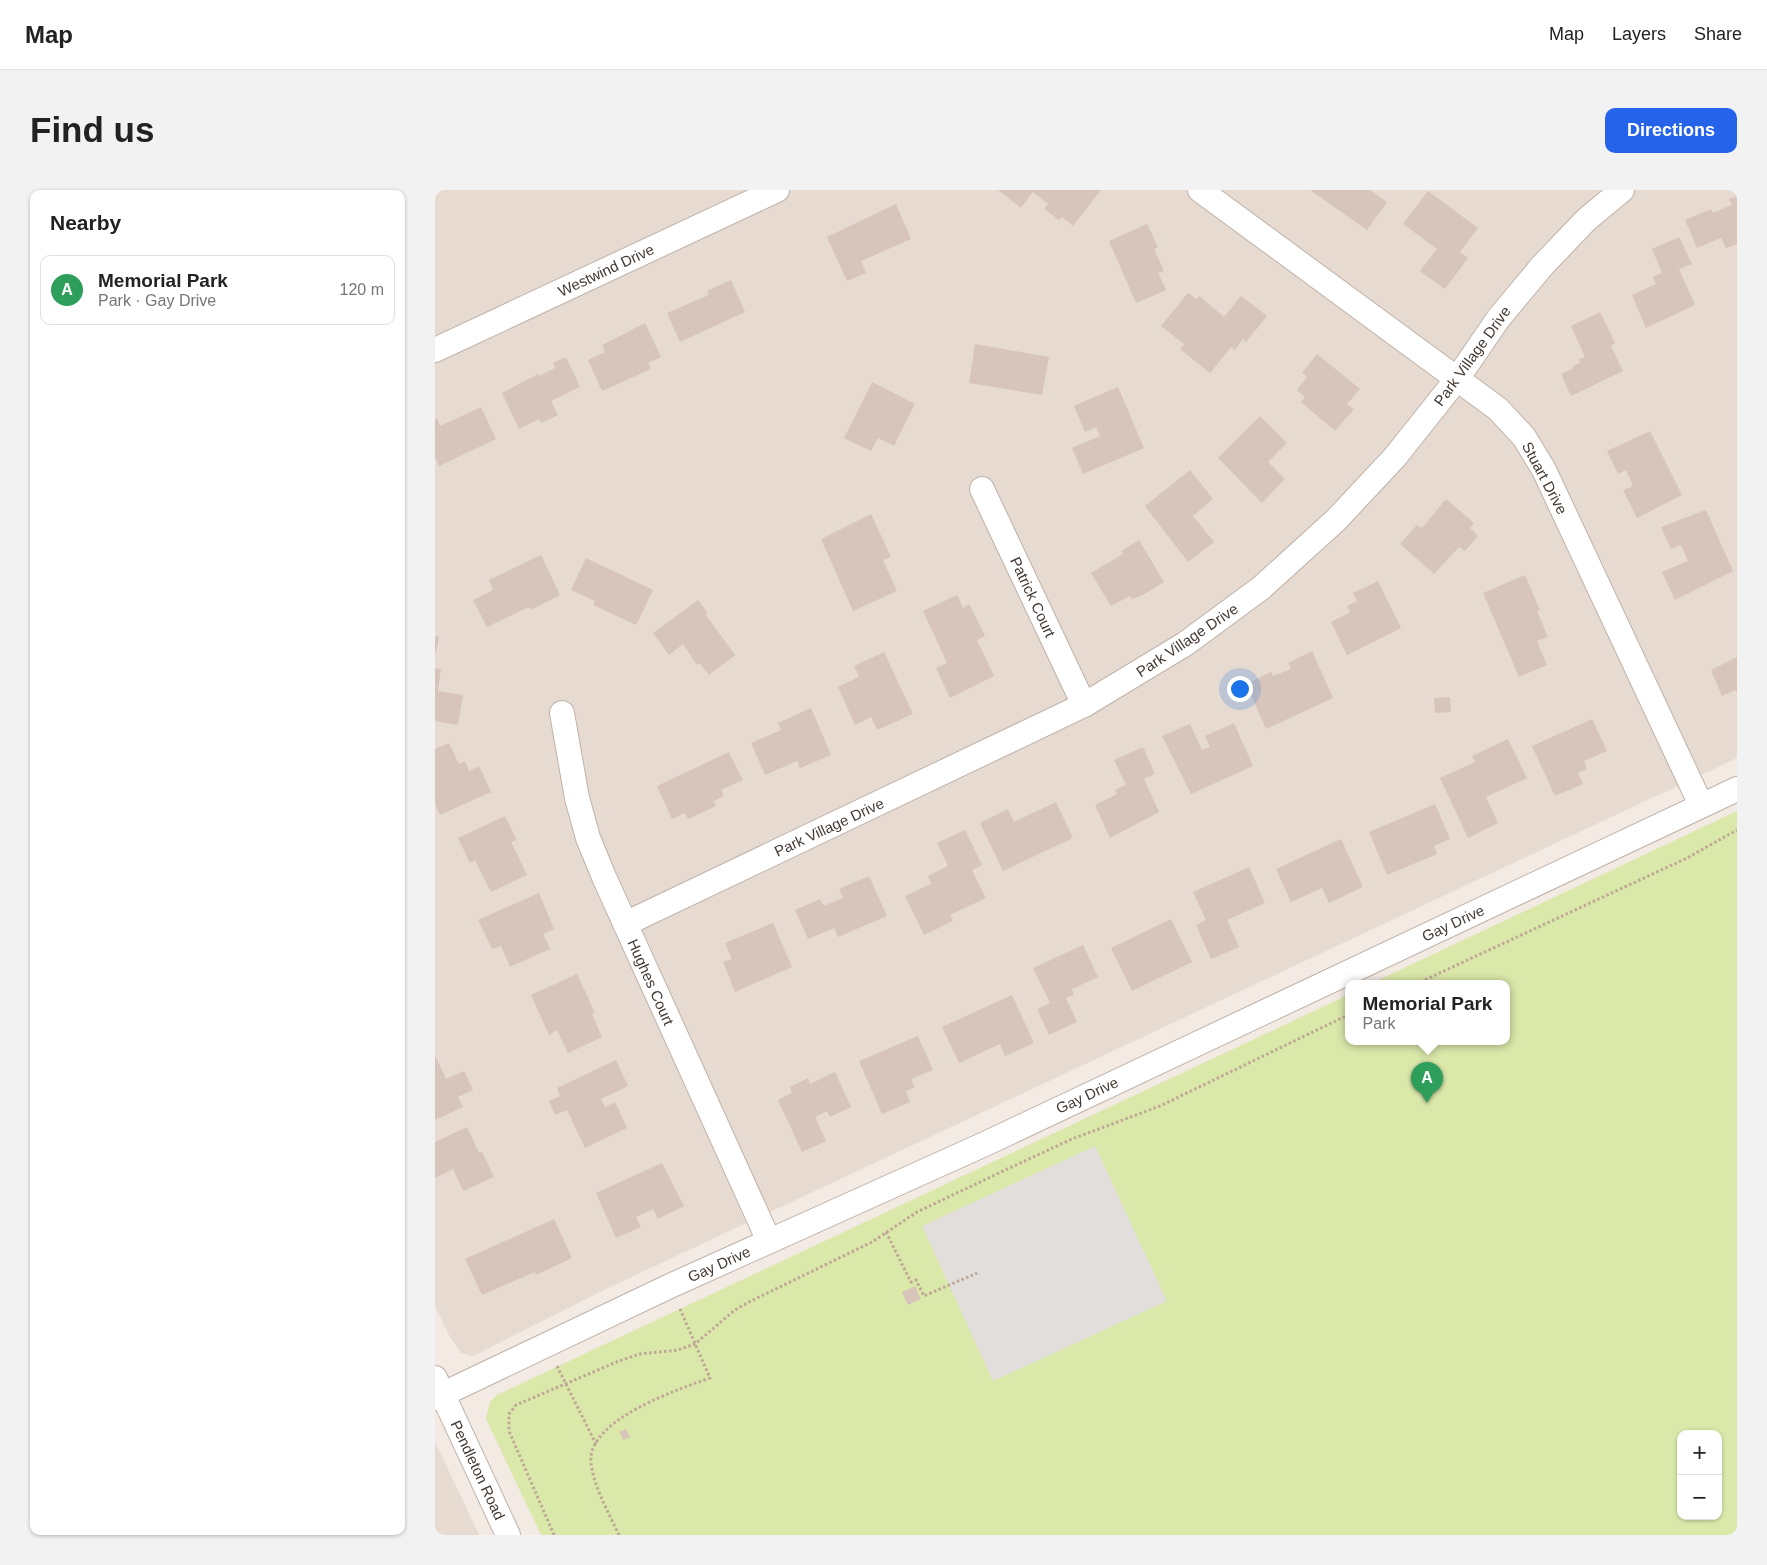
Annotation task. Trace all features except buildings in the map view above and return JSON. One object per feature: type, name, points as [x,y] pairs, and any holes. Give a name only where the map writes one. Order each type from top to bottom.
[{"type":"street","name":"Westwind Drive","points":[[435,350],[777,190]]},
{"type":"street","name":"Stuart Drive","points":[[1200,190],[1498,409],[1524,437],[1543,470],[1701,805]]},
{"type":"street","name":"Park Village Drive","points":[[625,924],[1084,705],[1185,644],[1261,588],[1342,513],[1395,457],[1457,379],[1498,319],[1542,266],[1586,220],[1622,190]]},
{"type":"street","name":"Patrick Court","points":[[983,489],[1084,705]]},
{"type":"street","name":"Hughes Court","points":[[562,713],[577,798],[588,838],[769,1241]]},
{"type":"street","name":"Gay Drive","points":[[437,1390],[547,1345],[670,1286],[987,1143],[1737,789]]},
{"type":"street","name":"Pendleton Road","points":[[437,1390],[508,1535]]},
{"type":"path","points":[[1425,980],[1644,879],[1737,830]]},
{"type":"path","points":[[554,1535],[509,1431],[509,1414],[516,1405],[640,1354],[678,1350],[695,1344],[735,1310],[831,1263],[917,1212],[1073,1139],[1160,1106],[1345,1017]]},
{"type":"path","points":[[886,1232],[911,1282],[916,1280],[924,1296],[977,1273]]},
{"type":"path","points":[[619,1535],[596,1482],[591,1462],[595,1444],[605,1432],[645,1403],[710,1378],[670,1286]]},
{"type":"path","points":[[547,1345],[595,1444]]},
{"type":"shaded area","points":[[435,190],[1737,190],[1737,758],[608,1288],[473,1356],[461,1353],[449,1335],[435,1306]]},
{"type":"shaded area","points":[[1095,1146],[1167,1301],[993,1381],[922,1226]]},
{"type":"shaded area","points":[[435,1443],[438,1448],[479,1535],[435,1535]]},
{"type":"green space","points":[[1737,811],[1737,1535],[541,1535],[486,1419],[490,1402],[497,1395],[1345,996],[1345,1045],[1510,1045],[1510,980],[1378,980]]},
{"type":"place","name":"Memorial Park","points":[[1427,1103]]}]
